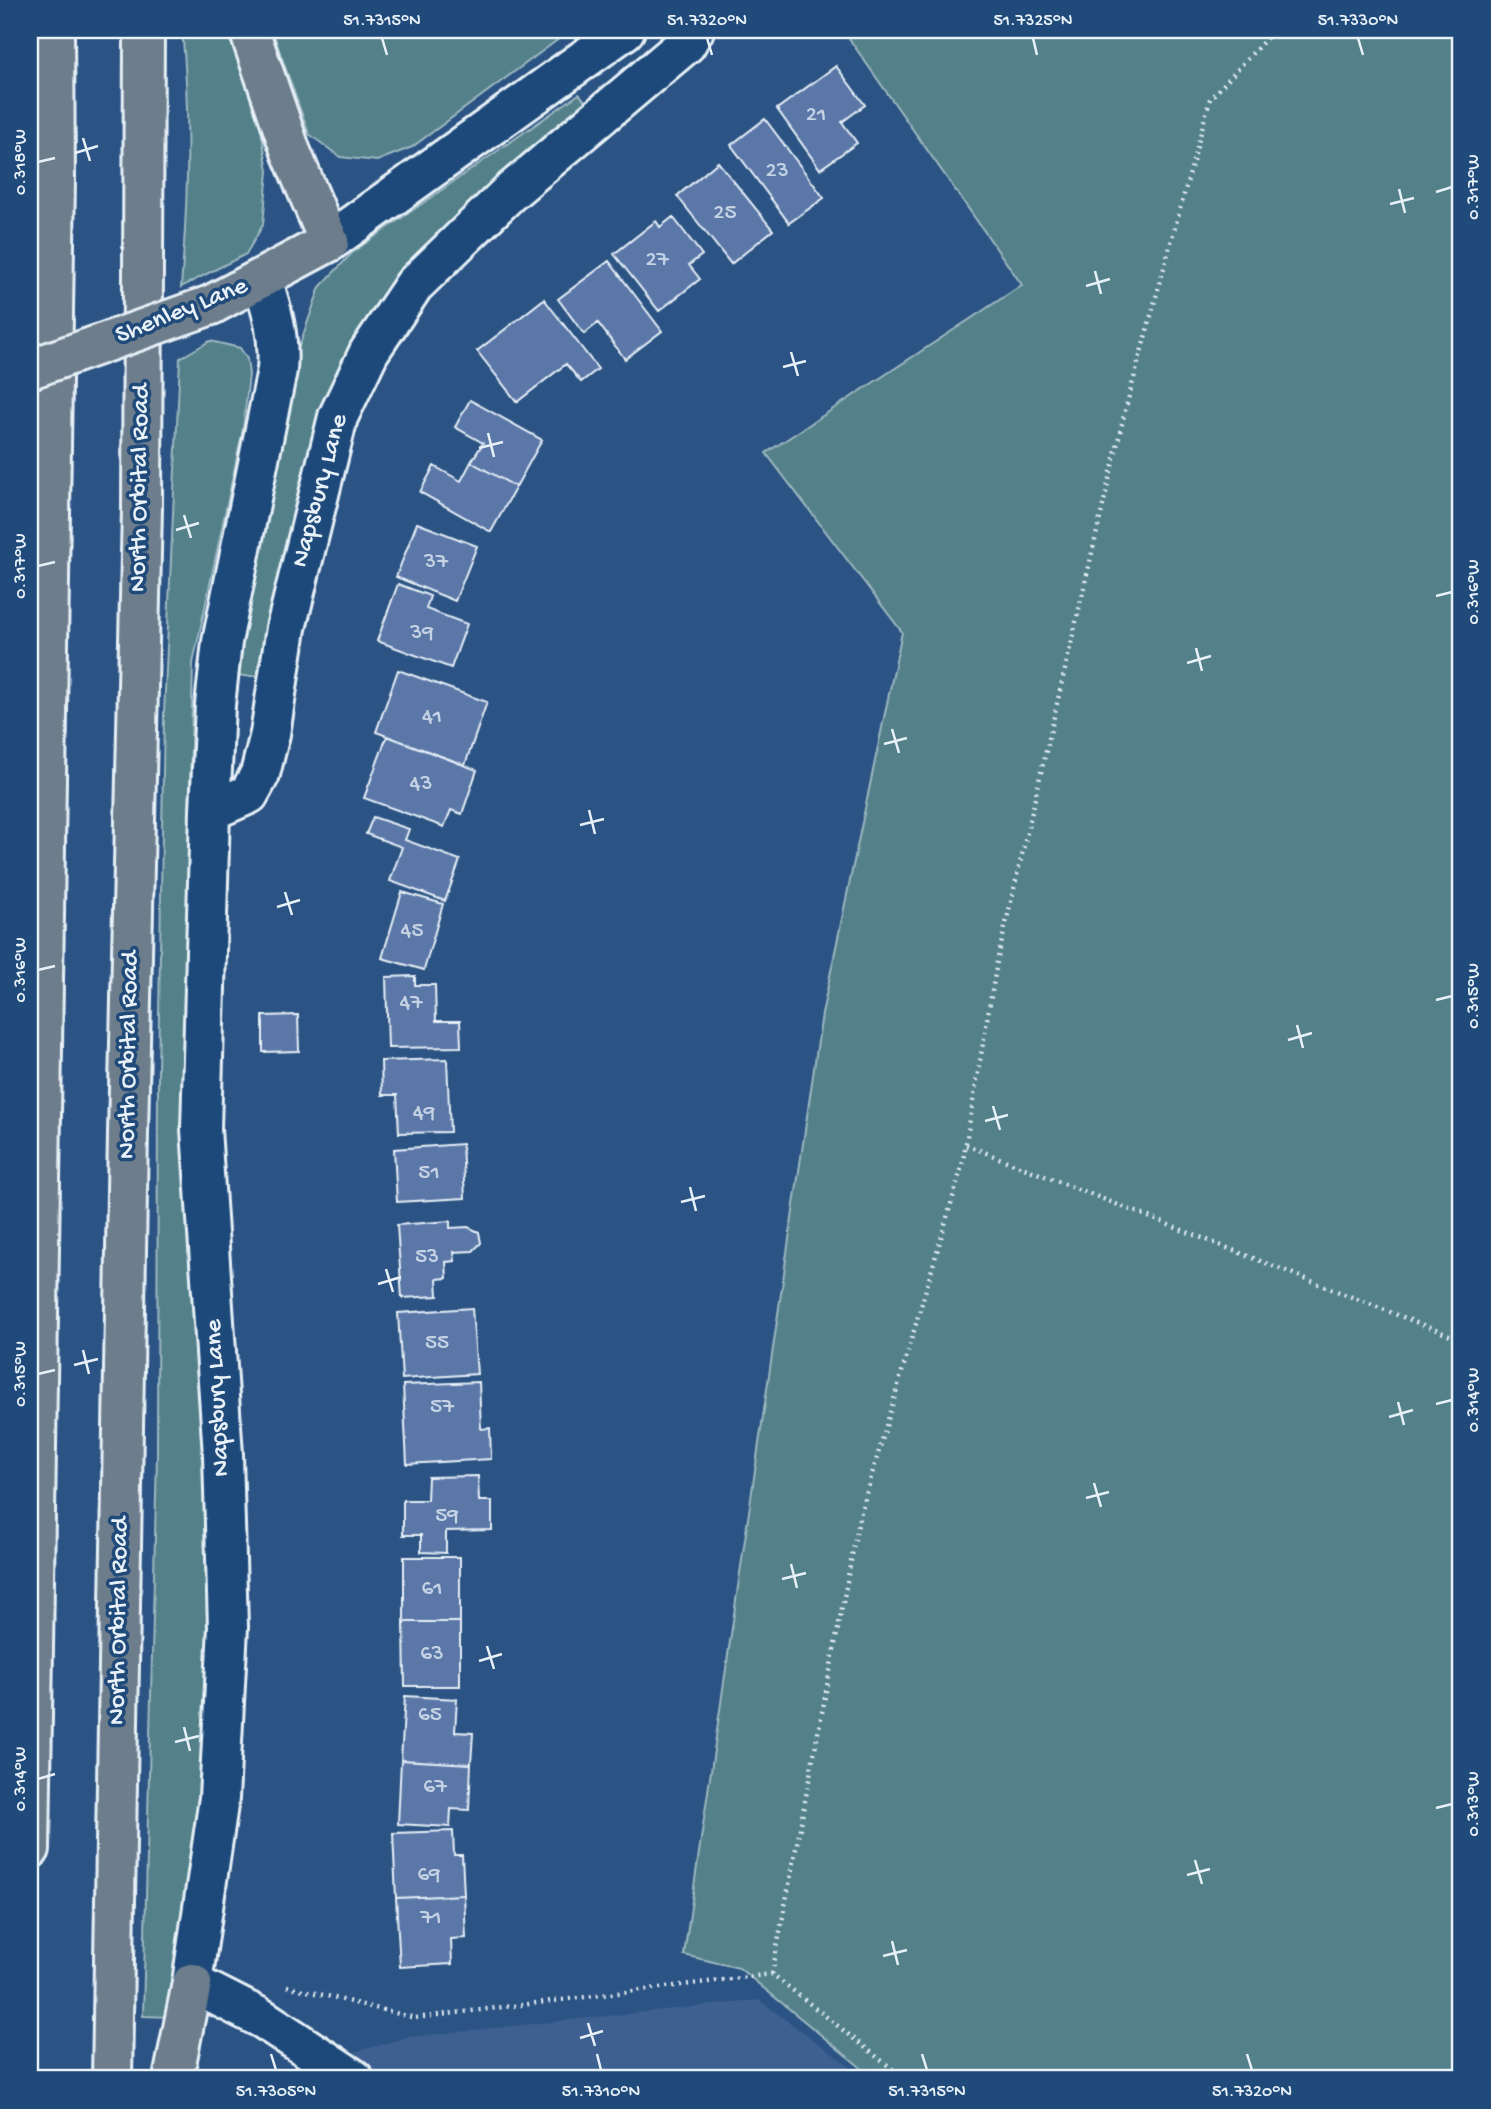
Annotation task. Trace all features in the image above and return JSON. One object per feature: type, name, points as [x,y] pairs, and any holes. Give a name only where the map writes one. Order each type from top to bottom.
[{"type":"main road","points":[[30,1849],[55,179],[54,30]]},
{"type":"main road","name":"North Orbital Road","points":[[112,2079],[128,1119],[142,522],[144,30]]},
{"type":"main road","points":[[249,30],[291,152],[329,242]]},
{"type":"main road","name":"Shenley Lane","points":[[30,369],[211,305],[329,242]]},
{"type":"main road","points":[[173,2079],[192,1983]]},
{"type":"street","points":[[329,242],[625,30]]},
{"type":"street","name":"Napsbury Lane","points":[[210,811],[249,793],[260,774],[270,734],[286,628],[334,429],[369,352],[414,285],[508,194],[686,44],[694,30]]},
{"type":"street","name":"Napsbury Lane","points":[[192,1983],[219,1798],[229,1627],[223,1455],[201,1129],[210,811],[215,705],[222,642],[279,350],[273,313],[262,279]]},
{"type":"street","points":[[192,1983],[263,2019],[354,2079]]},
{"type":"path","points":[[772,1974],[859,1519],[962,1166],[997,962],[1116,451],[1210,99],[1274,30]]},
{"type":"path","points":[[966,1145],[1461,1340]]},
{"type":"path","points":[[286,1986],[415,2018],[772,1974],[905,2079]]},
{"type":"shaded area","points":[[759,2000],[867,2079],[258,2079],[408,2037]]},
{"type":"green space","points":[[182,30],[229,30],[259,118],[268,171],[263,225],[246,254],[181,287],[188,158]]},
{"type":"green space","points":[[272,30],[571,30],[412,147],[377,161],[340,157],[309,134]]},
{"type":"green space","points":[[843,30],[1461,30],[1461,2079],[875,2079],[739,1968],[684,1955],[822,1014],[902,632],[766,453],[1022,285]]},
{"type":"green space","points":[[579,94],[592,109],[399,283],[335,378],[290,530],[261,676],[234,676],[294,361],[320,287],[353,252]]},
{"type":"green space","points":[[210,341],[240,348],[247,359],[249,374],[243,429],[193,663],[185,984],[188,1126],[201,1289],[210,1690],[197,1863],[171,2017],[143,2016],[157,1455],[158,1074],[164,714],[180,358]]},
{"type":"building","points":[[836,66],[865,105],[842,122],[857,143],[820,169],[777,109]]},
{"type":"building","points":[[765,119],[824,198],[789,223],[731,145]]},
{"type":"building","points":[[718,162],[773,230],[731,264],[677,196]]},
{"type":"building","points":[[673,217],[702,255],[689,265],[700,279],[659,311],[614,254],[656,221],[660,227]]},
{"type":"building","points":[[609,261],[662,331],[625,359],[598,323],[584,334],[558,299]]},
{"type":"building","points":[[544,299],[598,369],[581,382],[566,364],[517,402],[477,351]]},
{"type":"building","points":[[470,400],[542,440],[516,487],[471,462],[483,443],[455,427]]},
{"type":"building","points":[[471,462],[516,487],[491,532],[420,492],[434,466],[461,481]]},
{"type":"building","points":[[417,523],[477,546],[455,601],[396,577]]},
{"type":"building","points":[[398,584],[430,596],[426,609],[467,624],[451,668],[377,641]]},
{"type":"building","points":[[398,670],[487,702],[465,765],[376,732]]},
{"type":"building","points":[[387,736],[477,770],[462,814],[451,810],[444,827],[364,798]]},
{"type":"building","points":[[373,817],[409,829],[405,840],[460,860],[445,901],[390,881],[402,847],[366,834]]},
{"type":"building","points":[[402,892],[443,904],[424,970],[382,958]]},
{"type":"building","points":[[415,976],[415,985],[435,985],[436,1021],[460,1021],[461,1047],[388,1048],[386,977]]},
{"type":"building","points":[[298,1015],[299,1051],[263,1052],[263,1016]]},
{"type":"building","points":[[447,1059],[450,1132],[399,1133],[397,1095],[382,1095],[381,1061]]},
{"type":"building","points":[[462,1144],[465,1198],[397,1202],[394,1149]]},
{"type":"building","points":[[450,1221],[450,1228],[468,1227],[479,1232],[481,1243],[473,1251],[454,1252],[455,1261],[446,1262],[447,1278],[437,1279],[438,1296],[402,1298],[397,1225]]},
{"type":"building","points":[[472,1308],[477,1374],[402,1379],[398,1313]]},
{"type":"building","points":[[479,1382],[481,1429],[490,1428],[491,1459],[407,1464],[403,1385]]},
{"type":"building","points":[[478,1476],[479,1501],[492,1501],[492,1530],[446,1531],[446,1553],[421,1552],[421,1535],[403,1535],[403,1500],[427,1500],[428,1477]]},
{"type":"building","points":[[404,1557],[460,1557],[460,1622],[404,1622]]},
{"type":"building","points":[[404,1622],[460,1622],[460,1686],[405,1686]]},
{"type":"building","points":[[405,1696],[457,1699],[455,1732],[473,1733],[471,1764],[401,1760]]},
{"type":"building","points":[[401,1760],[471,1764],[469,1810],[451,1809],[450,1827],[398,1824]]},
{"type":"building","points":[[453,1831],[454,1855],[462,1855],[464,1895],[396,1898],[393,1833]]},
{"type":"building","points":[[464,1895],[466,1938],[451,1939],[452,1964],[400,1967],[396,1898]]}]
